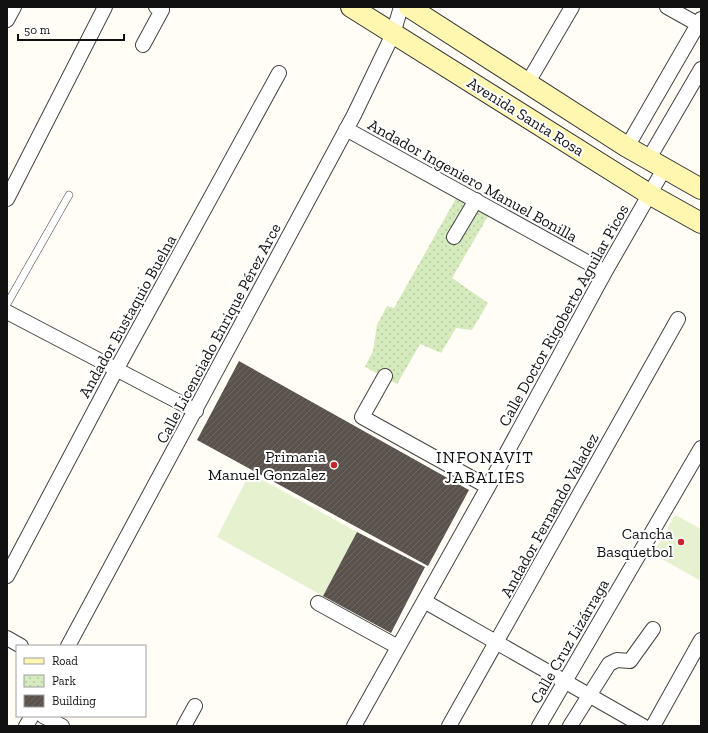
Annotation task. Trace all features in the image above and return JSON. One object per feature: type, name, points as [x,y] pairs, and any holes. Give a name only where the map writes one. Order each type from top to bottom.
[{"type":"main road","name":"Avenida Santa Rosa","points":[[351,7],[649,194],[701,223]]},
{"type":"main road","name":"Avenida Santa Rosa","points":[[409,7],[627,147],[656,165],[701,189]]},
{"type":"street","points":[[7,20],[14,7]]},
{"type":"street","points":[[7,199],[105,7]]},
{"type":"street","points":[[143,45],[162,10],[156,7]]},
{"type":"street","name":"Calle Licenciado Enrique Pérez Arce","points":[[69,645],[196,411],[346,129],[393,34],[401,7]]},
{"type":"street","points":[[528,84],[572,7]]},
{"type":"street","points":[[627,147],[700,23],[667,7]]},
{"type":"street","name":"Calle Doctor Rigoberto Aguilar Picos","points":[[354,726],[488,487],[649,194],[656,165],[701,69]]},
{"type":"street","name":"Andador Eustaquio Buelna","points":[[7,576],[116,370],[279,73]]},
{"type":"street","name":"Andador Ingeniero Manuel Bonilla","points":[[346,129],[605,272]]},
{"type":"street","points":[[454,237],[476,200]]},
{"type":"street","points":[[7,312],[196,411]]},
{"type":"street","name":"Andador Fernando Valadez","points":[[449,726],[678,319]]},
{"type":"street","points":[[385,376],[362,417],[488,487]]},
{"type":"street","name":"Calle Cruz Lizárraga","points":[[539,726],[701,448]]},
{"type":"street","points":[[424,601],[643,726]]},
{"type":"street","points":[[318,603],[398,647]]},
{"type":"street","points":[[570,726],[588,695],[609,664],[617,660],[630,661],[653,629]]},
{"type":"street","points":[[7,638],[19,645]]},
{"type":"street","points":[[653,726],[701,640]]},
{"type":"street","points":[[184,726],[194,706]]},
{"type":"street","points":[[26,726],[31,717]]},
{"type":"street","points":[[45,717],[62,726]]},
{"type":"lane","points":[[7,304],[69,194]]},
{"type":"green space","points":[[459,193],[491,211],[452,278],[488,303],[472,330],[456,328],[441,353],[420,344],[397,384],[365,367],[373,351],[377,325],[387,306],[394,308]]},
{"type":"green space","points":[[250,473],[357,532],[323,596],[217,537]]},
{"type":"green space","name":"Cancha Basquetbol","points":[[675,515],[701,529],[701,581],[653,554]]},
{"type":"building","name":"Primaria Manuel Gonzalez","points":[[239,361],[469,490],[428,566],[197,440]]},
{"type":"building","points":[[357,532],[425,567],[391,633],[323,596]]},
{"type":"place","name":"Primaria Manuel Gonzalez","points":[[334,465]]},
{"type":"place","name":"Cancha Basquetbol","points":[[681,542]]},
{"type":"district","name":"INFONAVIT JABALIES","points":[[485,467]]}]
